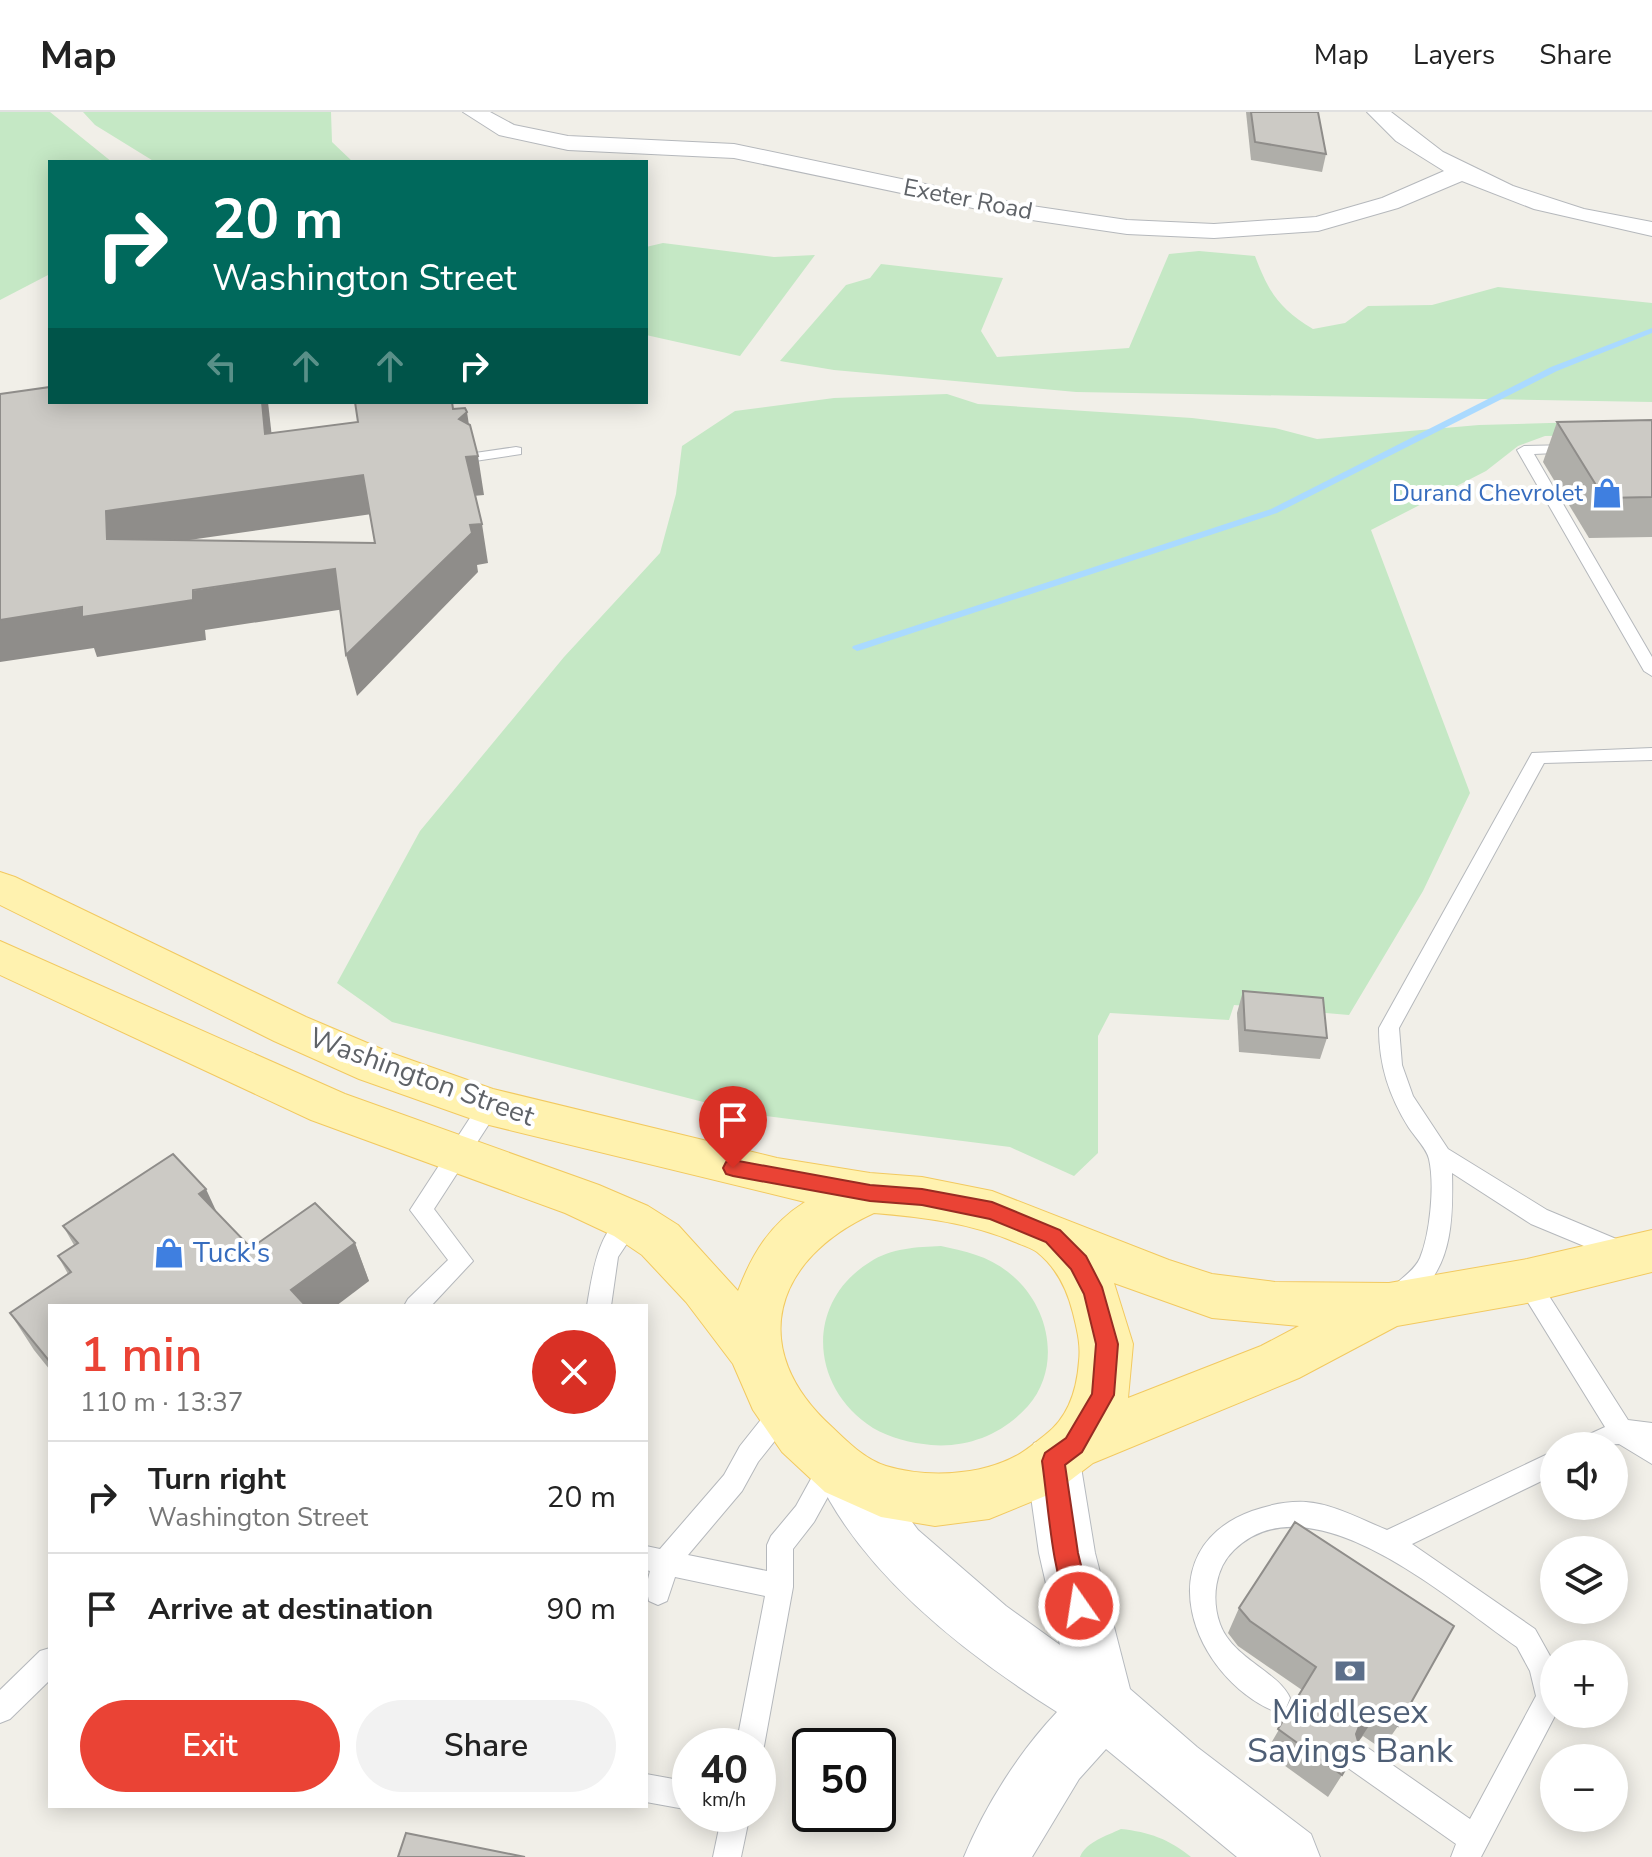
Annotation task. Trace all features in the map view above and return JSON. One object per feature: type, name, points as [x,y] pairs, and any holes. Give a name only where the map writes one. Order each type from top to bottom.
[{"type":"main road","name":"Washington Street","points":[[0,887],[290,1029],[375,1066],[489,1107],[711,1163],[870,1193],[922,1197],[992,1211],[1159,1279],[1212,1296],[1275,1304],[1389,1305],[1527,1281],[1642,1253]]},
{"type":"main road","name":"Washington Street","points":[[0,957],[328,1107],[582,1199],[631,1221],[660,1240],[704,1287],[754,1350],[772,1393],[801,1434],[838,1469],[881,1491],[935,1500],[989,1493],[1036,1474],[1063,1453],[1280,1362],[1389,1305]]},
{"type":"main road","name":"Washington Street","points":[[754,1350],[755,1315],[764,1282],[782,1252],[806,1227],[836,1207],[870,1193]]},
{"type":"main road","name":"Washington Street","points":[[1053,1236],[1078,1262],[1094,1294],[1107,1344],[1103,1395],[1063,1453]]},
{"type":"main road","points":[[1063,1453],[1067,1553],[1104,1707]]},
{"type":"main road","points":[[838,1469],[898,1549],[1027,1659],[1104,1707],[1175,1769],[1288,1857]]},
{"type":"main road","points":[[996,1857],[1057,1757],[1104,1707]]},
{"type":"street","name":"Exeter Road","points":[[474,112],[507,130],[568,143],[734,151],[1025,212],[1127,227],[1214,231],[1318,224],[1390,203],[1460,173]]},
{"type":"street","points":[[1378,112],[1418,147],[1460,173],[1566,211],[1652,229]]},
{"type":"lane","points":[[1588,449],[1524,450],[1652,671]]},
{"type":"lane","points":[[475,457],[516,451]]},
{"type":"lane","points":[[1642,1253],[1539,1217],[1440,1155],[1407,1110],[1388,1053],[1389,1028],[1538,757],[1652,754]]},
{"type":"lane","points":[[418,1304],[462,1261],[421,1210],[489,1107]]},
{"type":"lane","points":[[1389,1305],[1426,1271],[1441,1221],[1440,1155]]},
{"type":"lane","points":[[599,1304],[607,1254],[631,1221]]},
{"type":"lane","points":[[1527,1281],[1621,1431],[1652,1453]]},
{"type":"lane","points":[[658,1592],[656,1560],[733,1483],[749,1454],[784,1410]]},
{"type":"lane","points":[[1621,1431],[1652,1434]]},
{"type":"lane","points":[[753,1728],[780,1587],[780,1545],[838,1469]]},
{"type":"lane","points":[[1388,1543],[1540,1470]]},
{"type":"lane","points":[[1276,1698],[1238,1672],[1208,1628],[1201,1588],[1210,1553],[1237,1528],[1268,1517],[1309,1514],[1388,1543],[1526,1638],[1542,1667],[1550,1698],[1469,1848],[1358,1758]]},
{"type":"lane","points":[[656,1560],[780,1587]]},
{"type":"lane","points":[[0,1709],[48,1663]]},
{"type":"lane","points":[[648,1788],[672,1793]]},
{"type":"lane","points":[[727,1857],[732,1832]]},
{"type":"green space","points":[[0,112],[50,112],[110,160],[48,160],[48,275],[0,300]]},
{"type":"green space","points":[[83,112],[331,112],[332,142],[351,160],[152,160],[95,125]]},
{"type":"green space","points":[[663,243],[774,257],[815,255],[740,356],[648,335],[648,247]]},
{"type":"green space","points":[[1199,251],[1255,256],[1276,298],[1313,329],[1345,323],[1368,306],[1432,305],[1498,287],[1652,303],[1652,402],[1076,392],[834,370],[780,361],[846,285],[870,278],[881,264],[1003,278],[981,331],[997,357],[1129,348],[1169,254]]},
{"type":"green space","points":[[947,394],[978,404],[1192,418],[1275,428],[1317,439],[1479,425],[1618,421],[1614,435],[1545,436],[1518,446],[1486,471],[1371,530],[1470,793],[1423,891],[1349,1015],[1234,1005],[1229,1020],[1110,1013],[1098,1036],[1098,1153],[1074,1176],[1010,1147],[750,1114],[392,1022],[337,983],[420,831],[564,657],[660,553],[676,494],[682,446],[735,411],[834,398]]},
{"type":"green space","points":[[941,1246],[984,1258],[1008,1272],[1022,1285],[1042,1317],[1048,1354],[1039,1390],[1028,1406],[1008,1424],[971,1441],[931,1445],[886,1435],[852,1411],[836,1390],[827,1368],[823,1345],[826,1321],[834,1299],[849,1279],[870,1262],[895,1251]]},
{"type":"green space","points":[[1121,1829],[1158,1837],[1191,1857],[1080,1857],[1092,1843]]},
{"type":"building","points":[[1251,112],[1318,112],[1326,154],[1255,142]]},
{"type":"building","points":[[48,387],[48,404],[262,404],[265,434],[358,422],[355,404],[452,404],[453,409],[465,408],[467,412],[459,419],[470,425],[478,456],[466,457],[482,524],[470,525],[472,533],[346,655],[335,569],[193,590],[193,600],[82,617],[82,607],[0,620],[0,394]],"holes":[[[363,475],[375,543],[107,539],[106,511]]]},
{"type":"building","points":[[1652,420],[1652,497],[1604,498],[1557,422]]},
{"type":"building","points":[[1243,991],[1323,998],[1327,1038],[1245,1030]]},
{"type":"building","points":[[173,1154],[206,1189],[199,1194],[251,1248],[315,1203],[355,1243],[291,1290],[304,1304],[48,1304],[48,1360],[10,1313],[71,1272],[58,1256],[78,1243],[63,1226]]},
{"type":"building","name":"Middlesex Savings Bank","points":[[1295,1522],[1454,1626],[1398,1726],[1378,1712],[1374,1718],[1360,1724],[1356,1734],[1359,1745],[1342,1775],[1278,1729],[1316,1667],[1250,1621],[1239,1608]]},
{"type":"building","points":[[406,1833],[525,1857],[398,1857]]},
{"type":"waterway","points":[[857,648],[1274,511],[1554,369],[1652,330]]},
{"type":"place","name":"Durand Chevrolet","points":[[1607,493]]},
{"type":"place","name":"Tuck's","points":[[169,1253]]},
{"type":"place","name":"Middlesex Savings Bank","points":[[1350,1671]]},
{"type":"route","points":[[733,1168],[777,1178],[870,1193],[922,1197],[992,1211],[1053,1236],[1078,1262],[1094,1294],[1107,1344],[1103,1395],[1074,1445],[1053,1461],[1067,1553],[1079,1606]]}]
